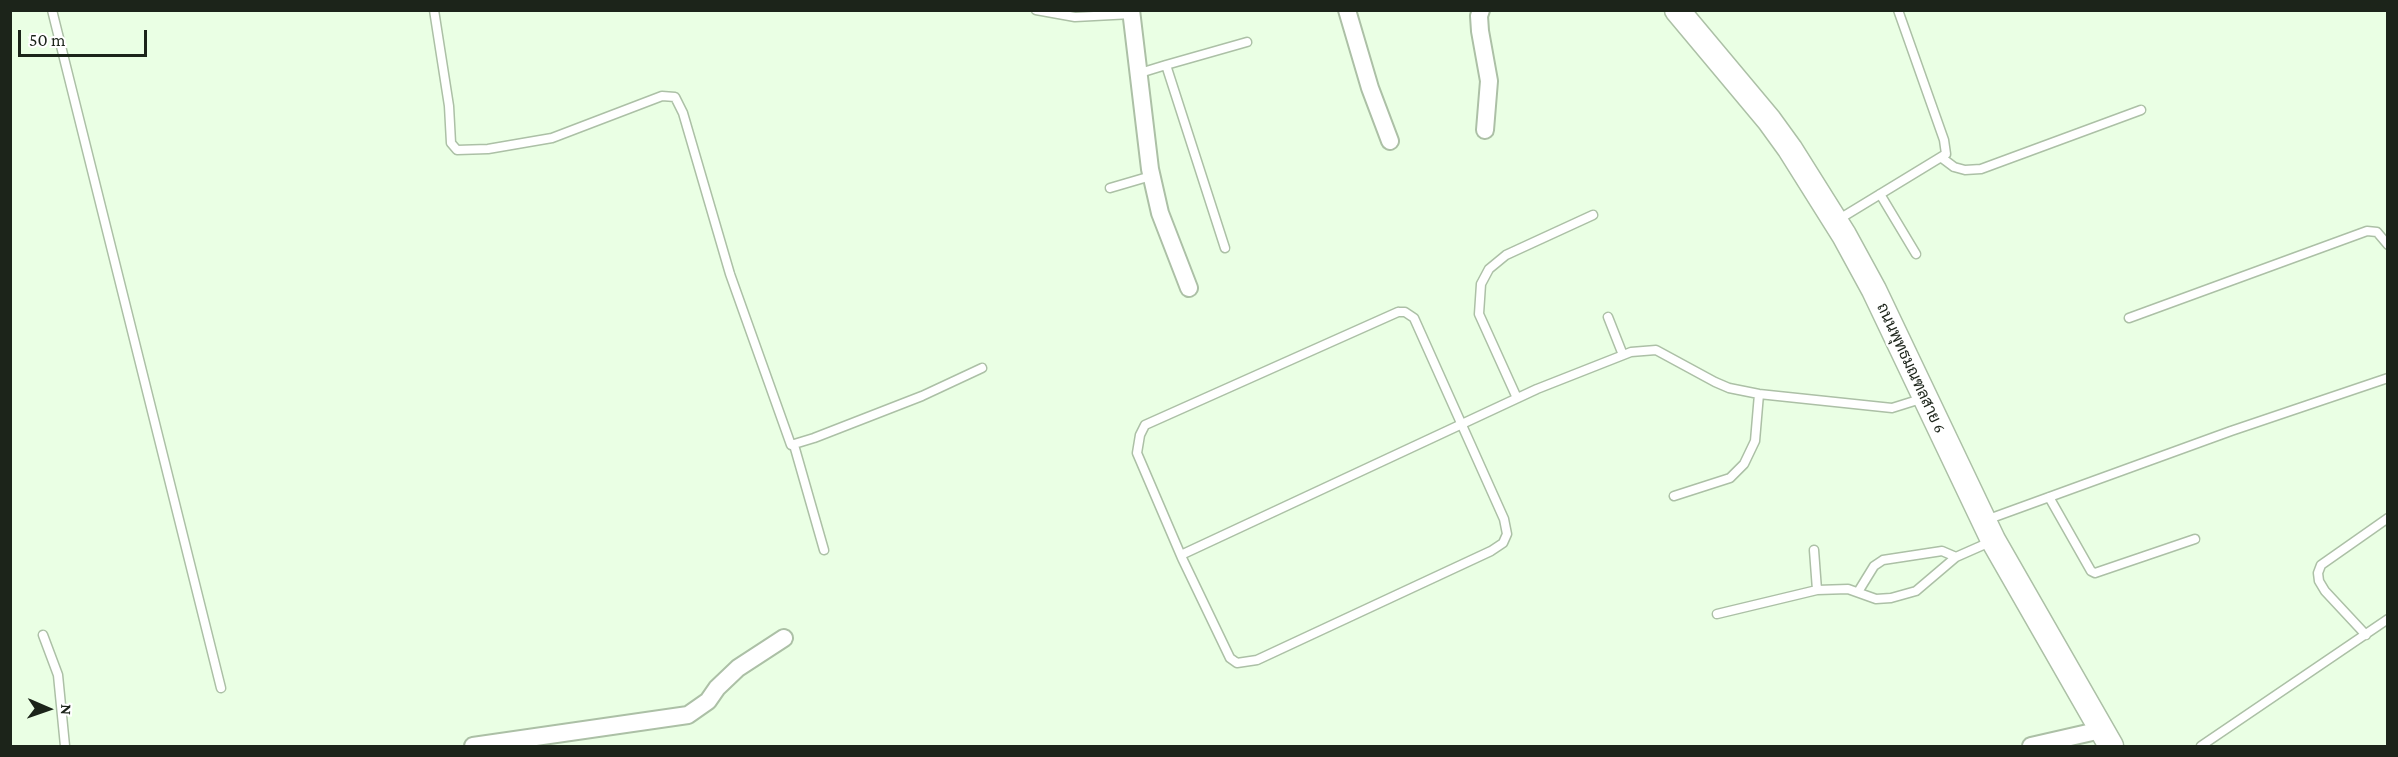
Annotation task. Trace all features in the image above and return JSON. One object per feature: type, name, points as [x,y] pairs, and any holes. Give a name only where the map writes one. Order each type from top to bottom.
[{"type":"main road","name":"ถนนพุทธมณฑลสาย 6","points":[[1680,11],[1769,120],[1835,221],[1874,290],[1988,531],[2106,738]]},
{"type":"street","points":[[1347,10],[1370,88],[1390,141]]},
{"type":"street","points":[[1481,10],[1480,31],[1489,81],[1489,104],[1485,130]]},
{"type":"street","points":[[1132,12],[1151,176],[1160,213],[1189,288]]},
{"type":"street","points":[[473,747],[542,741],[688,715],[708,701],[717,688],[738,668],[784,638]]},
{"type":"street","points":[[2031,747],[2106,738]]},
{"type":"lane","points":[[52,10],[221,687]]},
{"type":"lane","points":[[434,10],[449,106],[451,143],[457,150],[489,149],[552,138],[662,96],[675,97],[683,113],[730,274],[788,440],[791,445],[794,445],[824,550]]},
{"type":"lane","points":[[1036,10],[1075,17],[1132,12]]},
{"type":"lane","points":[[1835,221],[1946,154],[1944,140],[1898,10]]},
{"type":"lane","points":[[1140,73],[1247,42]]},
{"type":"lane","points":[[1166,65],[1225,248]]},
{"type":"lane","points":[[1942,158],[1954,167],[1965,170],[1981,169],[2140,110]]},
{"type":"lane","points":[[1110,188],[1151,176]]},
{"type":"lane","points":[[1880,194],[1916,254]]},
{"type":"lane","points":[[1517,398],[1479,314],[1481,284],[1489,269],[1506,255],[1593,215]]},
{"type":"lane","points":[[2129,318],[2367,231],[2378,232],[2388,244]]},
{"type":"lane","points":[[1398,312],[1405,312],[1414,318],[1504,519],[1506,534],[1503,543],[1491,551],[1257,660],[1237,663],[1230,658],[1180,555],[1137,453],[1137,444],[1145,425],[1398,312]]},
{"type":"lane","points":[[1608,317],[1623,355]]},
{"type":"lane","points":[[1180,555],[1517,398],[1623,355],[1639,351],[1656,350],[1722,385],[1758,394],[1892,408],[1925,397]]},
{"type":"lane","points":[[794,445],[922,396],[982,368]]},
{"type":"lane","points":[[1717,614],[1817,590],[1848,589],[1876,599],[1892,598],[1916,591],[1988,531],[2049,497],[2231,431],[2388,378]]},
{"type":"lane","points":[[1674,496],[1730,478],[1744,464],[1755,441],[1758,394]]},
{"type":"lane","points":[[2049,497],[2091,571],[2095,573],[2195,539]]},
{"type":"lane","points":[[2366,635],[2325,591],[2319,581],[2318,573],[2321,565],[2388,518]]},
{"type":"lane","points":[[1814,550],[1817,590]]},
{"type":"lane","points":[[1858,592],[1874,566],[1883,560],[1942,551],[1956,557]]},
{"type":"lane","points":[[2201,747],[2388,619]]},
{"type":"lane","points":[[43,635],[58,675],[65,747]]}]
